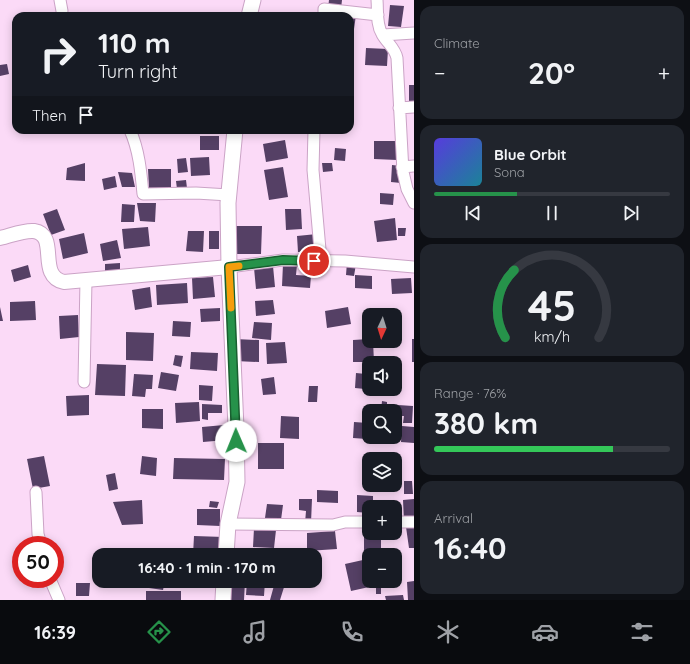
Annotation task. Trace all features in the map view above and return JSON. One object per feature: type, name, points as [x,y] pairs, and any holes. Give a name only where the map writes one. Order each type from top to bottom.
[{"type":"main road","points":[[250,12],[253,0]]},
{"type":"main road","points":[[226,548],[228,524],[237,482],[229,267],[229,195],[235,134]]},
{"type":"main road","points":[[223,600],[224,588]]},
{"type":"street","points":[[377,0],[378,25],[382,35],[396,54],[402,167],[404,182],[414,203]]},
{"type":"street","points":[[324,12],[324,9],[351,12]]},
{"type":"street","points":[[354,12],[378,15]]},
{"type":"street","points":[[382,35],[414,33]]},
{"type":"street","points":[[399,108],[414,107]]},
{"type":"street","points":[[132,134],[135,141],[139,162],[143,194],[196,193],[229,195]]},
{"type":"street","points":[[314,134],[313,170],[321,261]]},
{"type":"street","points":[[402,167],[414,166]]},
{"type":"street","points":[[0,238],[27,231],[40,234],[46,241],[50,271],[58,280],[64,282],[229,267],[283,260],[345,261],[414,267]]},
{"type":"street","points":[[84,382],[86,280]]},
{"type":"street","points":[[36,492],[39,536]]},
{"type":"street","points":[[228,524],[333,525],[345,522],[362,522]]},
{"type":"street","points":[[402,522],[414,522]]},
{"type":"street","points":[[54,588],[59,600]]},
{"type":"building","points":[[329,0],[342,0],[341,9],[328,8]]},
{"type":"building","points":[[390,5],[404,6],[401,27],[388,26]]},
{"type":"building","points":[[354,15],[356,15],[354,29]]},
{"type":"building","points":[[366,48],[388,49],[387,66],[365,65]]},
{"type":"building","points":[[7,64],[9,74],[0,76],[0,65]]},
{"type":"building","points":[[409,85],[414,85],[414,105],[409,105]]},
{"type":"building","points":[[200,136],[219,136],[219,150],[200,150]]},
{"type":"building","points":[[285,140],[288,158],[266,162],[263,144]]},
{"type":"building","points":[[374,141],[398,141],[397,160],[374,159]]},
{"type":"building","points":[[335,148],[346,149],[345,161],[334,160]]},
{"type":"building","points":[[209,157],[210,175],[191,176],[190,158]]},
{"type":"building","points":[[186,158],[188,172],[178,173],[177,159]]},
{"type":"building","points":[[85,163],[85,181],[66,180],[67,168]]},
{"type":"building","points":[[322,163],[332,163],[333,171],[323,172]]},
{"type":"building","points":[[392,165],[401,166],[401,183],[391,182]]},
{"type":"building","points":[[283,167],[288,197],[269,200],[264,170]]},
{"type":"building","points":[[148,169],[171,169],[171,188],[149,189]]},
{"type":"building","points":[[118,172],[132,173],[135,187],[122,187]]},
{"type":"building","points":[[115,176],[117,187],[104,190],[102,179]]},
{"type":"building","points":[[186,180],[187,188],[177,189],[176,181]]},
{"type":"building","points":[[380,193],[394,194],[393,205],[380,204]]},
{"type":"building","points":[[137,203],[156,203],[155,222],[140,221]]},
{"type":"building","points":[[122,204],[135,205],[134,222],[121,222]]},
{"type":"building","points":[[57,209],[65,230],[51,235],[43,214]]},
{"type":"building","points":[[285,209],[301,209],[302,229],[286,230]]},
{"type":"building","points":[[395,218],[397,240],[377,242],[374,221]]},
{"type":"building","points":[[232,226],[262,226],[261,254],[233,254]]},
{"type":"building","points":[[148,227],[150,246],[124,249],[122,229]]},
{"type":"building","points":[[398,228],[406,228],[405,236],[398,236]]},
{"type":"building","points":[[188,231],[204,231],[203,252],[186,251]]},
{"type":"building","points":[[209,231],[219,231],[219,249],[209,249]]},
{"type":"building","points":[[84,233],[88,253],[63,259],[59,239]]},
{"type":"building","points":[[317,234],[318,251],[298,252],[297,236]]},
{"type":"building","points":[[117,240],[121,258],[103,261],[100,244]]},
{"type":"building","points":[[347,262],[356,264],[354,276],[346,275]]},
{"type":"building","points":[[120,263],[120,271],[105,272],[105,264]]},
{"type":"building","points":[[283,264],[297,265],[296,275],[311,276],[310,288],[282,286]]},
{"type":"building","points":[[28,265],[31,277],[14,282],[11,270]]},
{"type":"building","points":[[273,266],[275,287],[256,289],[254,268]]},
{"type":"building","points":[[355,275],[372,276],[372,289],[355,288]]},
{"type":"building","points":[[213,277],[215,297],[193,299],[192,278]]},
{"type":"building","points":[[411,278],[412,293],[392,294],[391,279]]},
{"type":"building","points":[[187,283],[188,303],[157,305],[156,285]]},
{"type":"building","points":[[150,287],[152,307],[135,310],[132,290]]},
{"type":"building","points":[[273,300],[275,314],[256,316],[255,301]]},
{"type":"building","points":[[35,301],[36,320],[10,321],[10,302]]},
{"type":"building","points":[[0,307],[3,321],[0,321]]},
{"type":"building","points":[[348,307],[351,324],[327,328],[325,311]]},
{"type":"building","points":[[220,308],[220,321],[201,322],[200,309]]},
{"type":"building","points":[[78,315],[79,337],[60,339],[59,316]]},
{"type":"building","points":[[173,321],[191,322],[190,337],[172,336]]},
{"type":"building","points":[[254,322],[272,323],[271,340],[252,338]]},
{"type":"building","points":[[126,332],[154,333],[153,361],[126,360]]},
{"type":"building","points":[[235,339],[259,340],[259,362],[235,361]]},
{"type":"building","points":[[362,339],[362,348],[373,348],[374,356],[362,356],[362,362],[353,362],[353,340]]},
{"type":"building","points":[[412,339],[414,339],[414,362],[412,362]]},
{"type":"building","points":[[285,342],[287,363],[267,364],[266,343]]},
{"type":"building","points":[[191,352],[218,353],[217,371],[190,369]]},
{"type":"building","points":[[175,355],[183,356],[181,367],[173,365]]},
{"type":"building","points":[[97,364],[126,365],[125,396],[95,395]]},
{"type":"building","points":[[161,372],[179,375],[176,391],[158,388]]},
{"type":"building","points":[[356,373],[362,374],[362,389],[355,388]]},
{"type":"building","points":[[134,374],[153,375],[152,389],[146,389],[145,397],[132,396]]},
{"type":"building","points":[[274,377],[276,394],[263,395],[261,379]]},
{"type":"building","points":[[199,385],[213,386],[212,401],[199,400]]},
{"type":"building","points":[[309,386],[318,386],[317,402],[308,402]]},
{"type":"building","points":[[89,395],[89,415],[67,416],[66,396]]},
{"type":"building","points":[[382,401],[387,402],[387,404],[382,404]]},
{"type":"building","points":[[199,402],[200,421],[176,423],[175,403]]},
{"type":"building","points":[[202,404],[222,405],[222,413],[208,413],[208,420],[202,419]]},
{"type":"building","points":[[402,405],[413,406],[412,423],[403,423],[404,416],[402,416]]},
{"type":"building","points":[[142,409],[163,409],[163,429],[142,428]]},
{"type":"building","points":[[281,416],[299,417],[299,439],[280,438]]},
{"type":"building","points":[[354,422],[362,423],[362,439],[353,438]]},
{"type":"building","points":[[224,425],[226,440],[203,442],[202,427]]},
{"type":"building","points":[[402,426],[414,427],[414,443],[402,442]]},
{"type":"building","points":[[258,443],[284,443],[284,469],[258,469]]},
{"type":"building","points":[[44,456],[50,486],[33,489],[27,459]]},
{"type":"building","points":[[142,456],[157,458],[156,476],[140,474]]},
{"type":"building","points":[[174,458],[225,459],[224,480],[173,479]]},
{"type":"building","points":[[115,473],[118,489],[109,491],[106,475]]},
{"type":"building","points":[[404,481],[412,481],[413,494],[404,494]]},
{"type":"building","points":[[317,490],[338,491],[338,503],[317,502]]},
{"type":"building","points":[[357,495],[373,496],[373,500],[362,500],[362,512],[357,512]]},
{"type":"building","points":[[299,499],[312,499],[311,523],[305,523],[306,511],[299,510]]},
{"type":"building","points":[[414,499],[414,520],[404,521],[403,500]]},
{"type":"building","points":[[142,500],[143,524],[122,525],[113,502]]},
{"type":"building","points":[[210,501],[219,502],[217,508],[209,507]]},
{"type":"building","points":[[267,504],[283,505],[281,520],[265,518]]},
{"type":"building","points":[[197,509],[220,509],[220,526],[197,525]]},
{"type":"building","points":[[406,527],[414,527],[414,548],[409,548]]},
{"type":"building","points":[[254,528],[276,530],[274,548],[253,547]]},
{"type":"building","points":[[335,531],[337,549],[322,550],[322,548],[307,548],[307,533]]},
{"type":"building","points":[[194,536],[224,537],[223,548],[193,548]]},
{"type":"building","points":[[364,540],[381,540],[381,548],[364,548]]},
{"type":"building","points":[[362,560],[362,588],[364,588],[351,591],[345,564]]},
{"type":"building","points":[[414,581],[414,600],[408,600],[407,582]]},
{"type":"building","points":[[76,583],[90,583],[89,596],[76,596]]},
{"type":"building","points":[[149,588],[163,588],[163,590]]},
{"type":"building","points":[[229,588],[245,588],[244,600],[228,600]]},
{"type":"building","points":[[246,588],[265,588],[264,596],[246,595]]},
{"type":"building","points":[[273,588],[284,588],[280,600],[270,600]]},
{"type":"building","points":[[376,588],[381,588],[381,594],[376,594]]},
{"type":"building","points":[[146,591],[181,591],[181,600],[146,600]]},
{"type":"building","points":[[403,595],[404,600],[386,600],[385,596]]},
{"type":"slow traffic","points":[[231,308],[229,267],[239,266]]},
{"type":"route","points":[[236,441],[229,267],[283,260],[314,261]]}]
